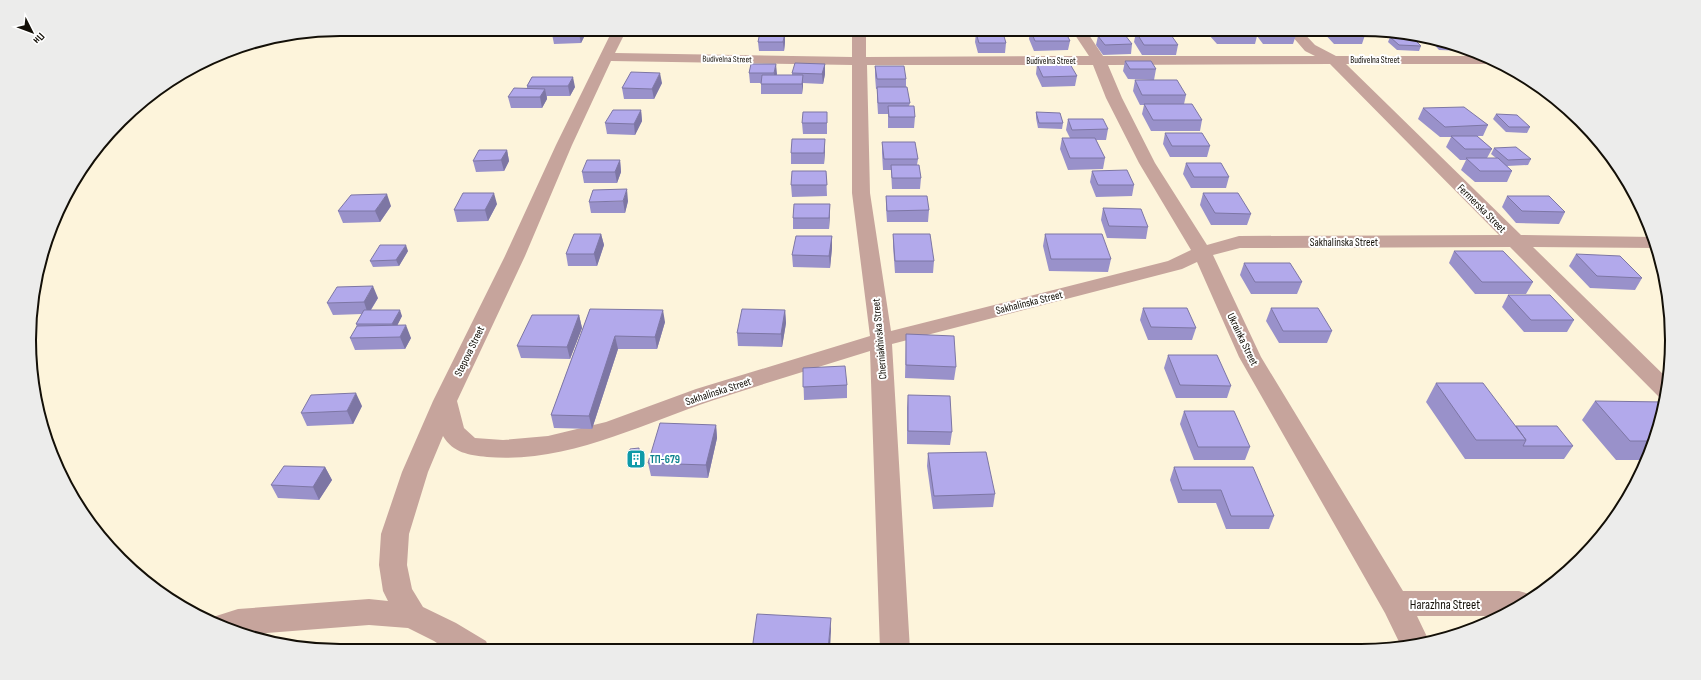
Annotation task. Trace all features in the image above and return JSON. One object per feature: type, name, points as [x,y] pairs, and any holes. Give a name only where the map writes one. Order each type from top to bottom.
[{"type":"street","name":"Stepova Street","points":[[412,616],[398,591],[393,565],[395,534],[415,472],[445,401],[516,256],[564,145],[617,36]]},
{"type":"street","name":"Cherniakhivska Street","points":[[859,36],[861,193],[881,340],[895,644]]},
{"type":"street","name":"Ukrainka Street","points":[[1083,36],[1099,61],[1114,98],[1147,163],[1202,252],[1250,357],[1396,604],[1414,639]]},
{"type":"street","name":"Fermerska Street","points":[[1299,36],[1310,48],[1333,60],[1661,385]]},
{"type":"street","name":"Budivelna Street","points":[[607,57],[860,61],[1479,60]]},
{"type":"street","name":"Sakhalinska Street","points":[[445,401],[453,432],[469,446],[503,450],[548,445],[611,429],[704,395],[881,340],[1174,265],[1202,252],[1239,242],[1516,241],[1649,243]]},
{"type":"street","name":"Harazhna Street","points":[[1396,604],[1513,603]]},
{"type":"street","points":[[231,624],[238,622],[369,612],[412,616],[445,632],[464,644]]},
{"type":"building","points":[[759,36],[784,36],[783,42],[758,42]]},
{"type":"building","points":[[977,36],[1004,36],[1006,43],[979,43]]},
{"type":"building","points":[[1033,36],[1068,36],[1070,41],[1035,41]]},
{"type":"building","points":[[1098,36],[1126,36],[1132,44],[1105,45]]},
{"type":"building","points":[[1138,36],[1172,36],[1178,45],[1144,45]]},
{"type":"building","points":[[1391,38],[1416,41],[1421,46],[1399,45]]},
{"type":"building","points":[[1125,61],[1151,61],[1156,69],[1130,69]]},
{"type":"building","points":[[795,63],[825,64],[822,74],[792,73]]},
{"type":"building","points":[[751,64],[776,64],[774,73],[749,73]]},
{"type":"building","points":[[1037,64],[1070,64],[1077,76],[1043,77]]},
{"type":"building","points":[[875,66],[904,66],[906,79],[877,79]]},
{"type":"building","points":[[631,72],[660,73],[652,89],[622,88]]},
{"type":"building","points":[[762,75],[803,75],[802,84],[761,84]]},
{"type":"building","points":[[532,77],[573,77],[568,86],[527,86]]},
{"type":"building","points":[[1135,80],[1177,80],[1186,95],[1142,95]]},
{"type":"building","points":[[877,87],[907,87],[910,103],[878,103]]},
{"type":"building","points":[[514,88],[545,89],[540,97],[508,97]]},
{"type":"building","points":[[1144,104],[1192,104],[1202,120],[1153,120]]},
{"type":"building","points":[[888,106],[914,106],[915,117],[889,117]]},
{"type":"building","points":[[1464,107],[1488,125],[1445,127],[1423,108]]},
{"type":"building","points":[[613,110],[641,110],[634,124],[605,123]]},
{"type":"building","points":[[803,112],[827,112],[827,123],[802,123]]},
{"type":"building","points":[[1036,112],[1060,113],[1063,123],[1039,123]]},
{"type":"building","points":[[1496,114],[1517,115],[1530,127],[1509,127]]},
{"type":"building","points":[[1068,119],[1103,119],[1108,129],[1072,130]]},
{"type":"building","points":[[1165,133],[1202,133],[1210,146],[1172,146]]},
{"type":"building","points":[[1451,136],[1477,136],[1492,149],[1465,149]]},
{"type":"building","points":[[1062,138],[1095,138],[1105,158],[1070,158]]},
{"type":"building","points":[[792,139],[825,139],[824,153],[791,153]]},
{"type":"building","points":[[882,142],[915,142],[918,159],[884,159]]},
{"type":"building","points":[[1516,147],[1531,159],[1508,160],[1494,148]]},
{"type":"building","points":[[479,150],[507,150],[501,160],[473,161]]},
{"type":"building","points":[[1466,158],[1498,158],[1512,171],[1480,171]]},
{"type":"building","points":[[587,160],[620,160],[615,172],[582,172]]},
{"type":"building","points":[[1186,163],[1221,163],[1229,177],[1194,177]]},
{"type":"building","points":[[891,165],[919,165],[921,178],[892,178]]},
{"type":"building","points":[[1127,170],[1134,185],[1098,185],[1092,171]]},
{"type":"building","points":[[792,171],[826,171],[827,185],[791,185]]},
{"type":"building","points":[[627,189],[623,201],[589,202],[593,190]]},
{"type":"building","points":[[463,193],[494,193],[485,210],[454,210]]},
{"type":"building","points":[[1203,193],[1238,193],[1251,214],[1215,213]]},
{"type":"building","points":[[387,194],[375,211],[338,211],[351,195]]},
{"type":"building","points":[[886,196],[927,196],[929,210],[887,211]]},
{"type":"building","points":[[1507,196],[1549,196],[1565,212],[1522,211]]},
{"type":"building","points":[[794,204],[830,204],[829,218],[793,218]]},
{"type":"building","points":[[1103,208],[1141,209],[1148,227],[1109,226]]},
{"type":"building","points":[[574,234],[601,234],[594,254],[566,254]]},
{"type":"building","points":[[893,234],[930,234],[934,261],[895,261]]},
{"type":"building","points":[[1045,234],[1102,234],[1111,259],[1051,259]]},
{"type":"building","points":[[796,236],[832,236],[829,256],[792,255]]},
{"type":"building","points":[[380,245],[406,245],[396,260],[370,261]]},
{"type":"building","points":[[1454,251],[1503,251],[1533,282],[1482,282]]},
{"type":"building","points":[[1576,254],[1620,256],[1642,278],[1597,276]]},
{"type":"building","points":[[1244,263],[1290,263],[1302,282],[1255,282]]},
{"type":"building","points":[[373,286],[364,302],[327,303],[337,287]]},
{"type":"building","points":[[1508,295],[1550,295],[1574,320],[1531,320]]},
{"type":"building","points":[[1143,308],[1187,308],[1196,328],[1151,327]]},
{"type":"building","points":[[1271,308],[1318,308],[1332,331],[1283,331]]},
{"type":"building","points":[[590,309],[663,310],[655,337],[615,336],[589,416],[551,415]]},
{"type":"building","points":[[742,309],[785,310],[781,334],[737,333]]},
{"type":"building","points":[[364,310],[400,310],[392,324],[356,324]]},
{"type":"building","points":[[532,315],[579,315],[567,347],[517,346]]},
{"type":"building","points":[[406,325],[400,337],[350,338],[357,326]]},
{"type":"building","points":[[906,334],[954,336],[956,367],[906,365]]},
{"type":"building","points":[[1168,355],[1217,355],[1231,386],[1180,385]]},
{"type":"building","points":[[845,366],[847,385],[803,387],[803,368]]},
{"type":"building","points":[[1436,383],[1483,383],[1526,440],[1476,440]]},
{"type":"building","points":[[356,393],[347,411],[301,413],[311,395]]},
{"type":"building","points":[[908,395],[950,396],[952,432],[908,431]]},
{"type":"building","points":[[1595,401],[1658,402],[1648,441],[1630,441]]},
{"type":"building","points":[[1184,411],[1234,411],[1250,447],[1198,447]]},
{"type":"building","points":[[660,423],[716,425],[706,465],[648,463]]},
{"type":"building","points":[[1516,426],[1557,426],[1573,446],[1523,446],[1526,440]]},
{"type":"building","points":[[639,448],[639,457],[630,458],[630,449]]},
{"type":"building","points":[[986,452],[995,494],[934,496],[928,453]]},
{"type":"building","points":[[284,466],[325,467],[313,487],[271,485]]},
{"type":"building","points":[[1174,467],[1253,467],[1274,516],[1231,516],[1221,490],[1182,490]]},
{"type":"building","points":[[757,614],[831,618],[829,644],[753,644]]},
{"type":"place","name":"ТП-679","points":[[636,459]]}]
